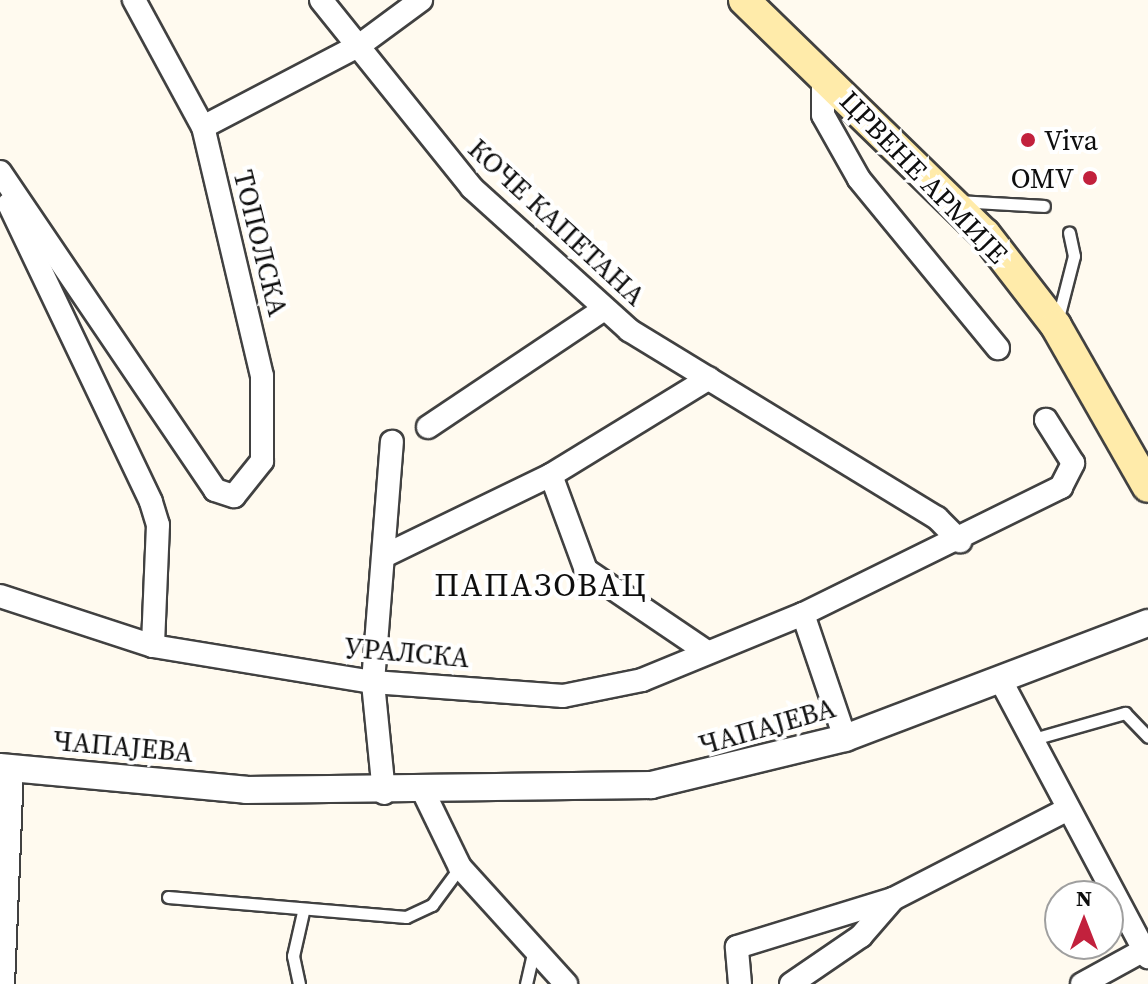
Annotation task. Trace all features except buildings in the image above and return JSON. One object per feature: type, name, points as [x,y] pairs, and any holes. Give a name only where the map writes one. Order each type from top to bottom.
[{"type":"main road","name":"ЦРВЕНЕ АРМИЈЕ","points":[[744,0],[955,201],[1056,326],[1148,487]]},
{"type":"street","name":"ТОПОЛСКА","points":[[1,174],[224,497],[251,482],[262,461],[265,399],[203,127],[134,0]]},
{"type":"street","name":"КОЧЕ КАПЕТАНА","points":[[321,0],[360,45],[409,120],[472,188],[604,309],[709,378],[937,518],[960,541]]},
{"type":"street","points":[[203,127],[360,45],[421,0]]},
{"type":"street","name":"ЦРВЕНЕ АРМИЈЕ","points":[[823,74],[823,115],[859,179],[998,348]]},
{"type":"street","points":[[1,174],[35,267],[151,502],[158,525],[153,646]]},
{"type":"street","points":[[428,427],[604,309]]},
{"type":"street","points":[[386,555],[551,475],[709,378]]},
{"type":"street","name":"УРАЛСКА","points":[[0,596],[153,646],[373,682],[592,695],[803,614],[960,541],[1071,478],[1073,463],[1046,420]]},
{"type":"street","points":[[384,793],[373,682],[386,555],[392,442]]},
{"type":"street","points":[[551,475],[586,570],[707,652]]},
{"type":"street","points":[[803,614],[845,738]]},
{"type":"street","name":"ЧАПАЈЕВА","points":[[6,767],[246,790],[424,793],[651,785],[845,738],[1148,623]]},
{"type":"street","points":[[1000,679],[1066,810],[1146,953],[1082,984]]},
{"type":"street","points":[[3,984],[6,767]]},
{"type":"street","points":[[424,793],[460,867],[566,984]]},
{"type":"street","points":[[740,984],[737,947],[893,899],[1066,810]]},
{"type":"street","points":[[791,984],[861,936],[893,899]]},
{"type":"lane","points":[[955,201],[1044,206]]},
{"type":"lane","points":[[1056,326],[1074,256],[1069,233]]},
{"type":"lane","points":[[1030,740],[1125,713],[1148,737]]},
{"type":"lane","points":[[168,897],[303,912],[421,914],[460,867]]},
{"type":"lane","points":[[299,984],[293,956],[303,912]]},
{"type":"lane","points":[[526,984],[535,947]]},
{"type":"place","name":"Viva","points":[[1028,140]]},
{"type":"place","name":"OMV","points":[[1090,178]]},
{"type":"district","name":"ПАПАЗОВАЦ","points":[[541,585]]}]
